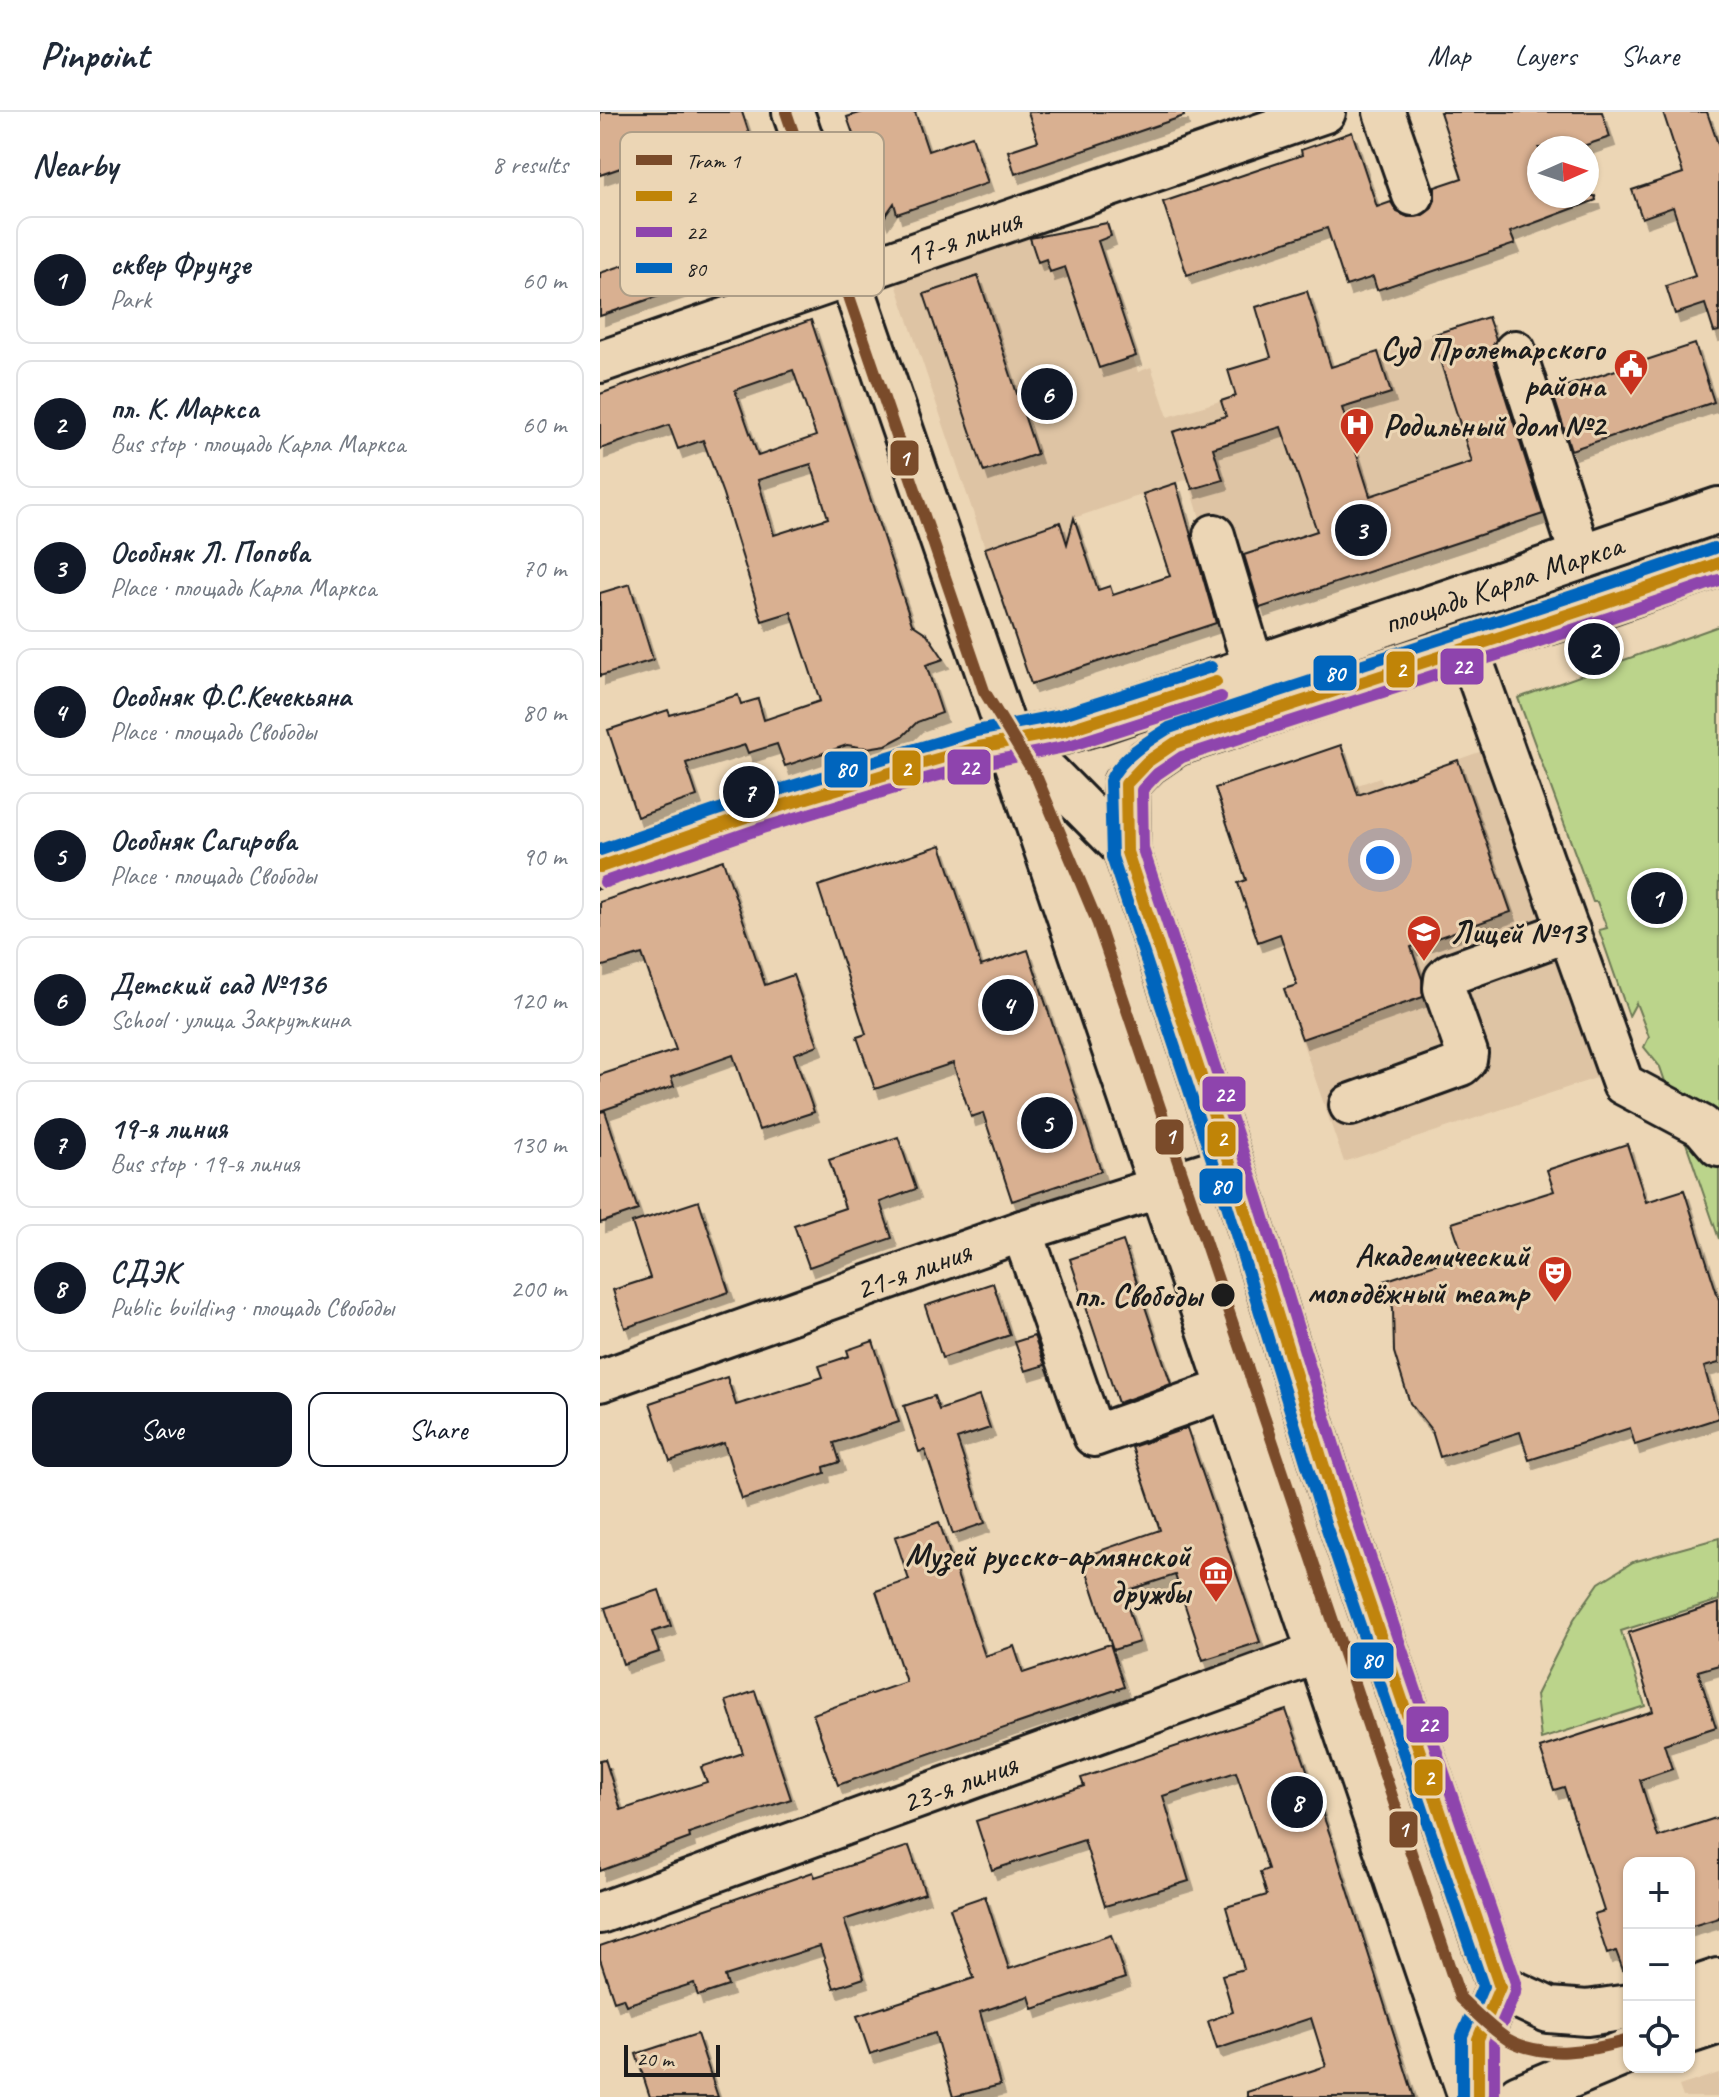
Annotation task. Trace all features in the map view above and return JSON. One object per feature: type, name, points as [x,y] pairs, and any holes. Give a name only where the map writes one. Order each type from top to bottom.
[{"type":"main road","name":"площадь Карла Маркса","points":[[1010,741],[1099,721],[1719,510]]},
{"type":"main road","name":"площадь Карла Маркса","points":[[1127,852],[1126,784],[1147,762],[1175,743],[1467,646],[1583,611],[1719,563]]},
{"type":"main road","points":[[1010,741],[1471,2097]]},
{"type":"main road","points":[[1127,852],[1230,1165],[1337,1509],[1500,1987],[1478,2039],[1478,2097]]},
{"type":"main road","points":[[1695,1989],[1719,1981]]},
{"type":"main road","points":[[1500,1987],[1549,2010],[1587,2013],[1623,2008]]},
{"type":"main road","points":[[1695,2029],[1719,2021]]},
{"type":"main road","points":[[1519,2097],[1623,2054]]},
{"type":"street","points":[[793,112],[800,132]]},
{"type":"street","name":"17-я линия","points":[[884,265],[1325,112]]},
{"type":"street","points":[[1384,112],[1413,195]]},
{"type":"street","name":"17-я линия","points":[[600,362],[793,296]]},
{"type":"street","points":[[856,296],[1010,741],[1050,774],[1127,852]]},
{"type":"street","points":[[1515,351],[1581,557]]},
{"type":"street","points":[[1214,535],[1254,669]]},
{"type":"street","points":[[1467,646],[1623,1084],[1702,1126],[1719,1146]]},
{"type":"street","points":[[600,867],[757,813],[979,747],[1010,741]]},
{"type":"street","points":[[1350,1105],[1466,1060],[1467,1053],[1444,988],[1445,979],[1450,974],[1569,931]]},
{"type":"street","name":"21-я линия","points":[[600,1381],[1022,1231],[1230,1165]]},
{"type":"street","points":[[1022,1231],[1094,1436],[1230,1388]]},
{"type":"street","name":"23-я линия","points":[[600,1913],[1320,1652]]},
{"type":"shaded area","points":[[1030,236],[1038,261],[1046,259],[1050,272],[1065,267],[1099,368],[1133,357],[1138,372],[1151,367],[1168,417],[1432,336],[1458,417],[1516,399],[1552,510],[1231,618],[1188,479],[1074,518],[1120,655],[1031,684],[895,281]]},
{"type":"shaded area","name":"Лицей №13","points":[[1341,745],[1355,786],[1380,777],[1384,786],[1482,751],[1599,1077],[1344,1162],[1284,989],[1297,984],[1280,935],[1258,942],[1238,883],[1259,876],[1245,833],[1231,837],[1215,788]]},
{"type":"shaded area","points":[[1719,2073],[1719,2097],[1683,2097],[1679,2086]]},
{"type":"green space","points":[[1719,626],[1719,1239],[1660,1067],[1644,1047],[1649,1037],[1636,1003],[1629,1016],[1599,930],[1607,928],[1597,902],[1593,902],[1518,698]]},
{"type":"green space","points":[[1719,1538],[1719,1600],[1621,1631],[1645,1706],[1541,1739],[1536,1695],[1574,1619],[1599,1583],[1633,1562]]},
{"type":"building","points":[[600,112],[742,112],[749,132],[620,132],[620,168],[600,175]]},
{"type":"building","points":[[863,112],[915,112],[928,151],[972,136],[988,183],[897,214],[894,203],[884,218],[884,132],[852,132],[847,117]]},
{"type":"building","points":[[1028,112],[1183,112],[1184,116],[1015,174],[1008,151],[1038,141]]},
{"type":"building","points":[[1440,112],[1602,112],[1610,137],[1599,141],[1599,136],[1527,136],[1527,208],[1574,208],[1510,232],[1515,244],[1377,290],[1373,277],[1346,286],[1327,228],[1187,275],[1163,202],[1302,155],[1301,150],[1352,132],[1377,207],[1391,202],[1397,212],[1408,217],[1421,216],[1431,209],[1435,187],[1462,178]]},
{"type":"building","points":[[1663,112],[1707,112],[1719,147],[1719,331],[1714,332],[1705,304],[1675,314],[1666,286],[1695,276],[1673,207],[1642,218],[1632,190],[1683,173]]},
{"type":"building","points":[[1107,223],[1111,236],[1098,241],[1136,356],[1099,368],[1065,267],[1050,272],[1046,259],[1038,262],[1030,238]]},
{"type":"building","points":[[620,266],[620,296],[659,296],[600,316],[600,273]]},
{"type":"building","points":[[978,276],[1037,454],[984,472],[924,294]]},
{"type":"building","points":[[1307,291],[1331,367],[1378,352],[1391,393],[1342,408],[1370,496],[1472,462],[1432,335],[1488,317],[1496,340],[1492,347],[1493,358],[1543,514],[1260,608],[1244,555],[1317,531],[1281,427],[1213,448],[1223,480],[1192,489],[1173,432],[1226,416],[1221,401],[1236,396],[1228,370],[1271,357],[1256,307]]},
{"type":"building","points":[[811,320],[912,624],[927,634],[944,659],[926,665],[942,713],[917,722],[903,736],[886,745],[867,748],[847,745],[785,766],[777,744],[748,753],[745,745],[686,763],[697,796],[637,817],[608,730],[668,710],[670,715],[738,695],[741,704],[758,699],[764,720],[820,701],[791,612],[762,621],[703,440],[678,449],[669,425],[600,449],[600,394]],"holes":[[[793,370],[816,436],[758,456],[735,390]],[[811,464],[828,518],[774,535],[758,480]]]},
{"type":"building","name":"Суд Пролетарского района","points":[[1695,344],[1714,402],[1571,450],[1552,391]]},
{"type":"building","points":[[1176,483],[1216,623],[1031,684],[985,548],[1060,522],[1067,544],[1074,518],[1098,590],[1110,586],[1113,595],[1170,576],[1143,494]]},
{"type":"building","points":[[630,584],[653,660],[600,676],[600,593]]},
{"type":"building","points":[[1341,745],[1358,795],[1458,760],[1511,912],[1411,947],[1422,979],[1423,997],[1302,1039],[1284,989],[1297,985],[1280,934],[1258,942],[1238,883],[1246,880],[1215,788]]},
{"type":"building","points":[[941,845],[981,966],[1028,950],[1101,1171],[1012,1201],[983,1113],[971,1117],[953,1063],[875,1089],[857,1037],[866,1034],[818,886]]},
{"type":"building","points":[[723,860],[765,985],[793,975],[818,1045],[794,1054],[814,1112],[759,1130],[733,1055],[671,1077],[674,1086],[600,1111],[600,1075],[676,1050],[642,954],[600,967],[600,902]]},
{"type":"building","points":[[605,1111],[638,1210],[600,1223],[600,1112]]},
{"type":"building","points":[[898,1137],[916,1189],[880,1202],[892,1238],[809,1267],[794,1225],[845,1208],[829,1160]]},
{"type":"building","name":"Академический молодёжный театр","points":[[1627,1144],[1646,1202],[1684,1190],[1719,1300],[1719,1363],[1704,1367],[1719,1418],[1635,1445],[1630,1428],[1529,1460],[1520,1432],[1440,1457],[1432,1431],[1410,1403],[1402,1378],[1394,1352],[1393,1308],[1384,1281],[1463,1255],[1452,1223],[1554,1191],[1547,1170]]},
{"type":"building","points":[[699,1201],[729,1292],[625,1328],[613,1290],[650,1278],[632,1223]]},
{"type":"building","points":[[1123,1241],[1171,1384],[1118,1403],[1070,1259]]},
{"type":"building","points":[[993,1283],[1010,1335],[942,1358],[925,1306]]},
{"type":"building","points":[[1034,1336],[1045,1365],[1025,1371],[1015,1342]]},
{"type":"building","points":[[873,1341],[899,1422],[834,1443],[840,1462],[824,1467],[825,1473],[742,1499],[724,1443],[670,1461],[650,1403],[727,1377],[736,1405],[823,1377],[819,1366],[849,1356],[847,1350]]},
{"type":"building","points":[[934,1396],[939,1410],[979,1396],[990,1428],[957,1439],[985,1523],[953,1534],[925,1450],[919,1452],[904,1406]]},
{"type":"building","points":[[1187,1428],[1260,1642],[1203,1660],[1175,1575],[1123,1592],[1139,1642],[1113,1650],[1082,1557],[1160,1530],[1132,1447]]},
{"type":"building","points":[[939,1522],[985,1656],[1014,1646],[1023,1673],[1110,1644],[1124,1687],[838,1785],[813,1714],[906,1682],[876,1591],[909,1580],[895,1537]]},
{"type":"building","points":[[659,1590],[671,1626],[652,1632],[659,1652],[623,1664],[605,1608]]},
{"type":"building","points":[[1719,1603],[1719,1665],[1698,1671],[1716,1727],[1664,1744],[1672,1769],[1640,1780],[1658,1837],[1719,1817],[1719,1918],[1695,1925],[1695,1857],[1623,1857],[1623,1970],[1616,1951],[1607,1954],[1594,1914],[1604,1911],[1564,1787],[1554,1790],[1540,1748],[1653,1711],[1628,1633]]},
{"type":"building","points":[[755,1691],[791,1799],[689,1833],[690,1838],[600,1871],[600,1760],[605,1759],[621,1810],[707,1782],[701,1767],[743,1753],[726,1701]]},
{"type":"building","points":[[1286,1710],[1335,1849],[1414,2097],[1247,2097],[1247,2092],[1326,2066],[1311,2018],[1217,2049],[1208,2021],[1233,2012],[1222,1975],[1244,1969],[1226,1907],[1267,1895],[1260,1872],[1268,1869],[1236,1772],[1163,1796],[1189,1881],[1105,1906],[1084,1840],[992,1870],[976,1821],[1084,1786],[1081,1778]]},
{"type":"building","points":[[909,1846],[925,1893],[844,1920],[864,1978],[834,1988],[820,1946],[725,1976],[728,1986],[698,1996],[694,1983],[626,2005],[623,1998],[614,2001],[600,1959],[600,1946],[813,1872],[815,1877]]},
{"type":"building","points":[[985,1896],[1009,1969],[1111,1935],[1125,1978],[1033,2009],[1029,1996],[980,2012],[1000,2085],[953,2097],[935,2033],[870,2054],[857,2016],[974,1978],[950,1908]]},
{"type":"building","points":[[697,2034],[718,2097],[650,2097],[636,2054]]},
{"type":"tram line","name":"1","points":[[786,112],[793,132]]},
{"type":"tram line","name":"1","points":[[849,296],[984,691],[1037,778],[1098,924],[1460,1998],[1507,2039],[1536,2050],[1568,2052],[1623,2041]]},
{"type":"transit line","name":"80","points":[[1462,2097],[1462,2036],[1483,1986],[1322,1514],[1227,1205],[1112,857],[1110,781],[1128,758],[1169,728],[1714,548]]},
{"type":"transit line","name":"2","points":[[1478,2097],[1478,2039],[1500,1987],[1337,1509],[1242,1200],[1127,852],[1126,784],[1147,762],[1175,743],[1719,563]]},
{"type":"transit line","name":"22","points":[[1494,2097],[1494,2042],[1515,1993],[1516,1983],[1352,1504],[1257,1195],[1143,849],[1142,790],[1157,774],[1182,757],[1719,580]]},
{"type":"transit line","name":"80","points":[[600,850],[752,798],[915,749],[976,731],[1060,715],[1211,667]]},
{"type":"transit line","name":"2","points":[[600,867],[757,813],[920,764],[979,747],[1064,731],[1216,682]]},
{"type":"transit line","name":"22","points":[[605,882],[762,828],[925,779],[983,763],[1069,746],[1221,697]]},
{"type":"place","name":"Детский сад №136","points":[[1047,394]]},
{"type":"place","name":"Суд Пролетарского района","points":[[1631,397]]},
{"type":"place","name":"Родильный дом №2","points":[[1357,456]]},
{"type":"place","name":"Особняк Л. Попова","points":[[1361,530]]},
{"type":"place","name":"пл. К. Маркса","points":[[1594,649]]},
{"type":"place","name":"19-я линия","points":[[749,792]]},
{"type":"place","name":"сквер Фрунзе","points":[[1657,898]]},
{"type":"place","name":"Лицей №13","points":[[1424,963]]},
{"type":"place","name":"Особняк Ф.С.Кечекьяна","points":[[1008,1005]]},
{"type":"place","name":"Особняк Сагирова","points":[[1047,1123]]},
{"type":"place","name":"пл. Свободы","points":[[1223,1295]]},
{"type":"place","name":"Академический молодёжный театр","points":[[1555,1304]]},
{"type":"place","name":"Музей русско-армянской дружбы","points":[[1216,1604]]},
{"type":"place","name":"СДЭК","points":[[1297,1802]]}]
